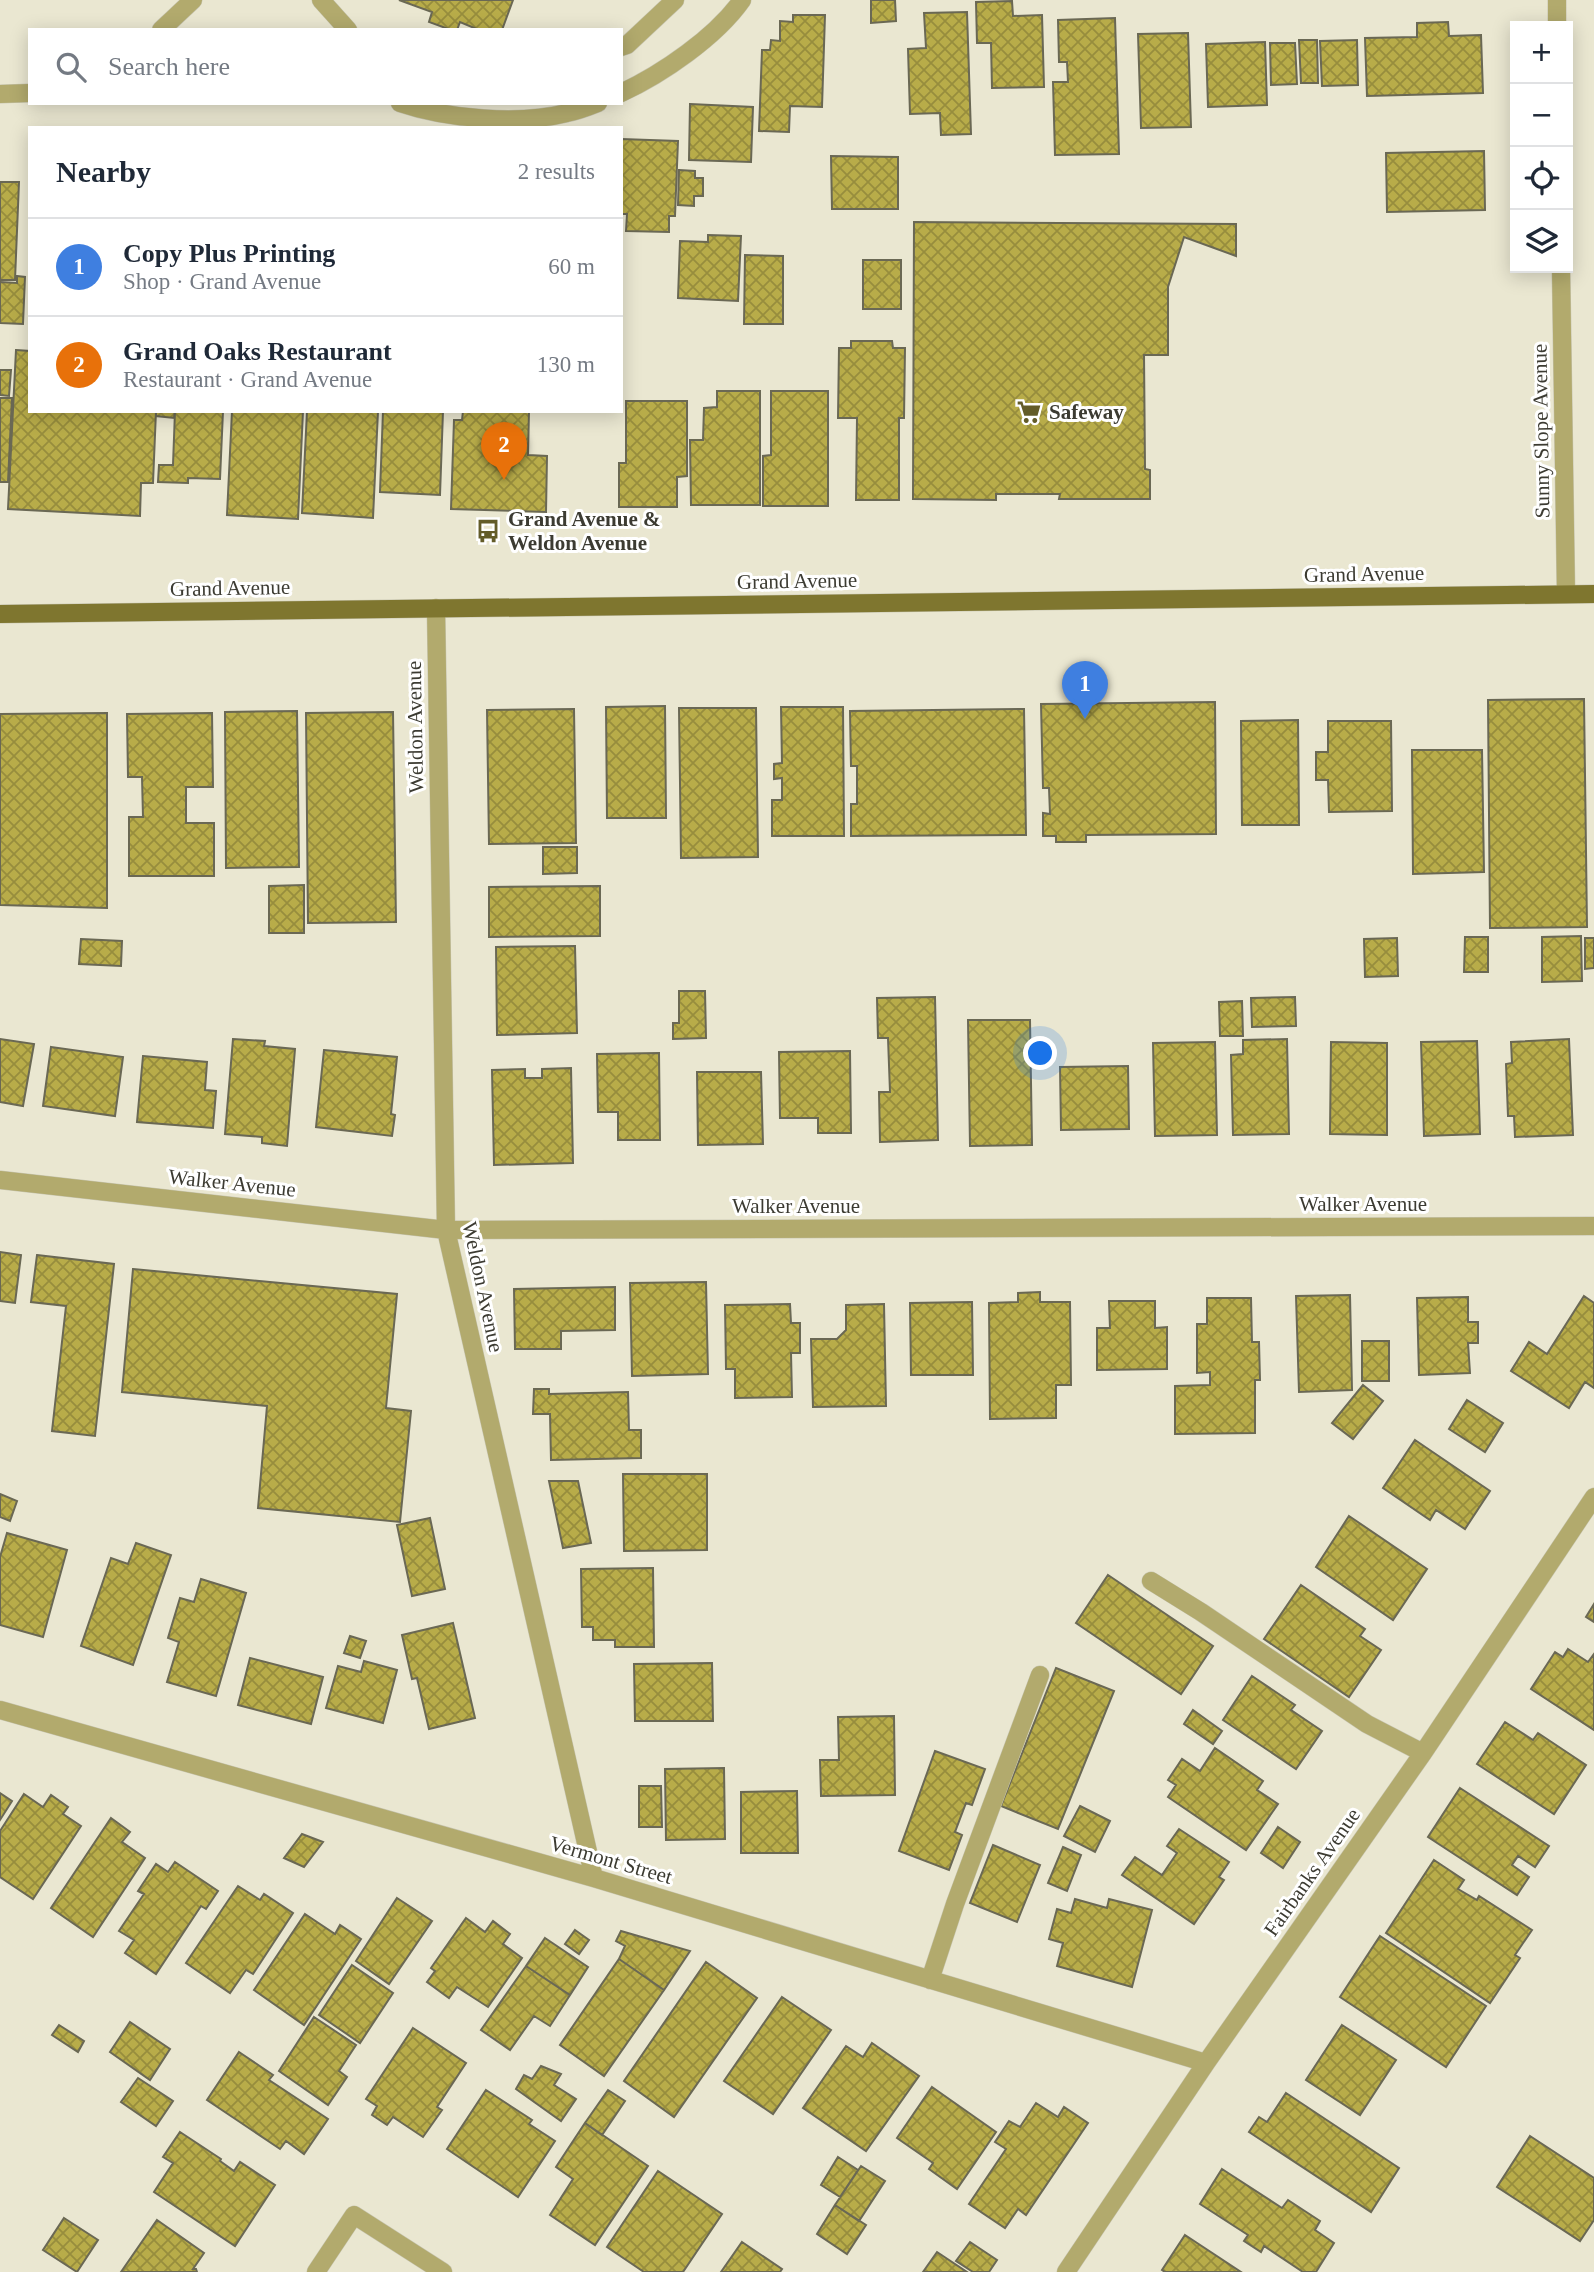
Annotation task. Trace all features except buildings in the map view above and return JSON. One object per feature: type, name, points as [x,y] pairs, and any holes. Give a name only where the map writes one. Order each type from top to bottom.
[{"type":"main road","name":"Grand Avenue","points":[[0,614],[1594,594]]},
{"type":"street","points":[[163,28],[193,0]]},
{"type":"street","points":[[321,0],[346,28]]},
{"type":"street","points":[[623,47],[627,46],[675,0]]},
{"type":"street","points":[[623,92],[645,82],[711,34],[742,0]]},
{"type":"street","points":[[1557,0],[1557,21]]},
{"type":"street","points":[[0,94],[28,93]]},
{"type":"street","points":[[406,105],[426,112],[464,118],[523,118],[565,114],[592,105]]},
{"type":"street","name":"Sunny Slope Avenue","points":[[1561,273],[1566,594]]},
{"type":"street","name":"Weldon Avenue","points":[[436,608],[446,1230],[594,1878]]},
{"type":"street","name":"Walker Avenue","points":[[0,1180],[446,1230],[1594,1226]]},
{"type":"street","name":"Fairbanks Avenue","points":[[1066,2272],[1206,2063],[1423,1753],[1594,1497]]},
{"type":"street","points":[[1151,1581],[1367,1724],[1423,1753]]},
{"type":"street","points":[[930,1980],[959,1892],[1040,1675]]},
{"type":"street","name":"Vermont Street","points":[[0,1710],[594,1878],[1206,2063]]},
{"type":"street","points":[[316,2272],[354,2215],[443,2272]]},
{"type":"place","name":"Safeway","points":[[1029,412]]},
{"type":"place","name":"Grand Oaks Restaurant","points":[[504,480]]},
{"type":"place","name":"Grand Avenue & Weldon Avenue","points":[[488,531]]},
{"type":"place","name":"Copy Plus Printing","points":[[1085,719]]}]
